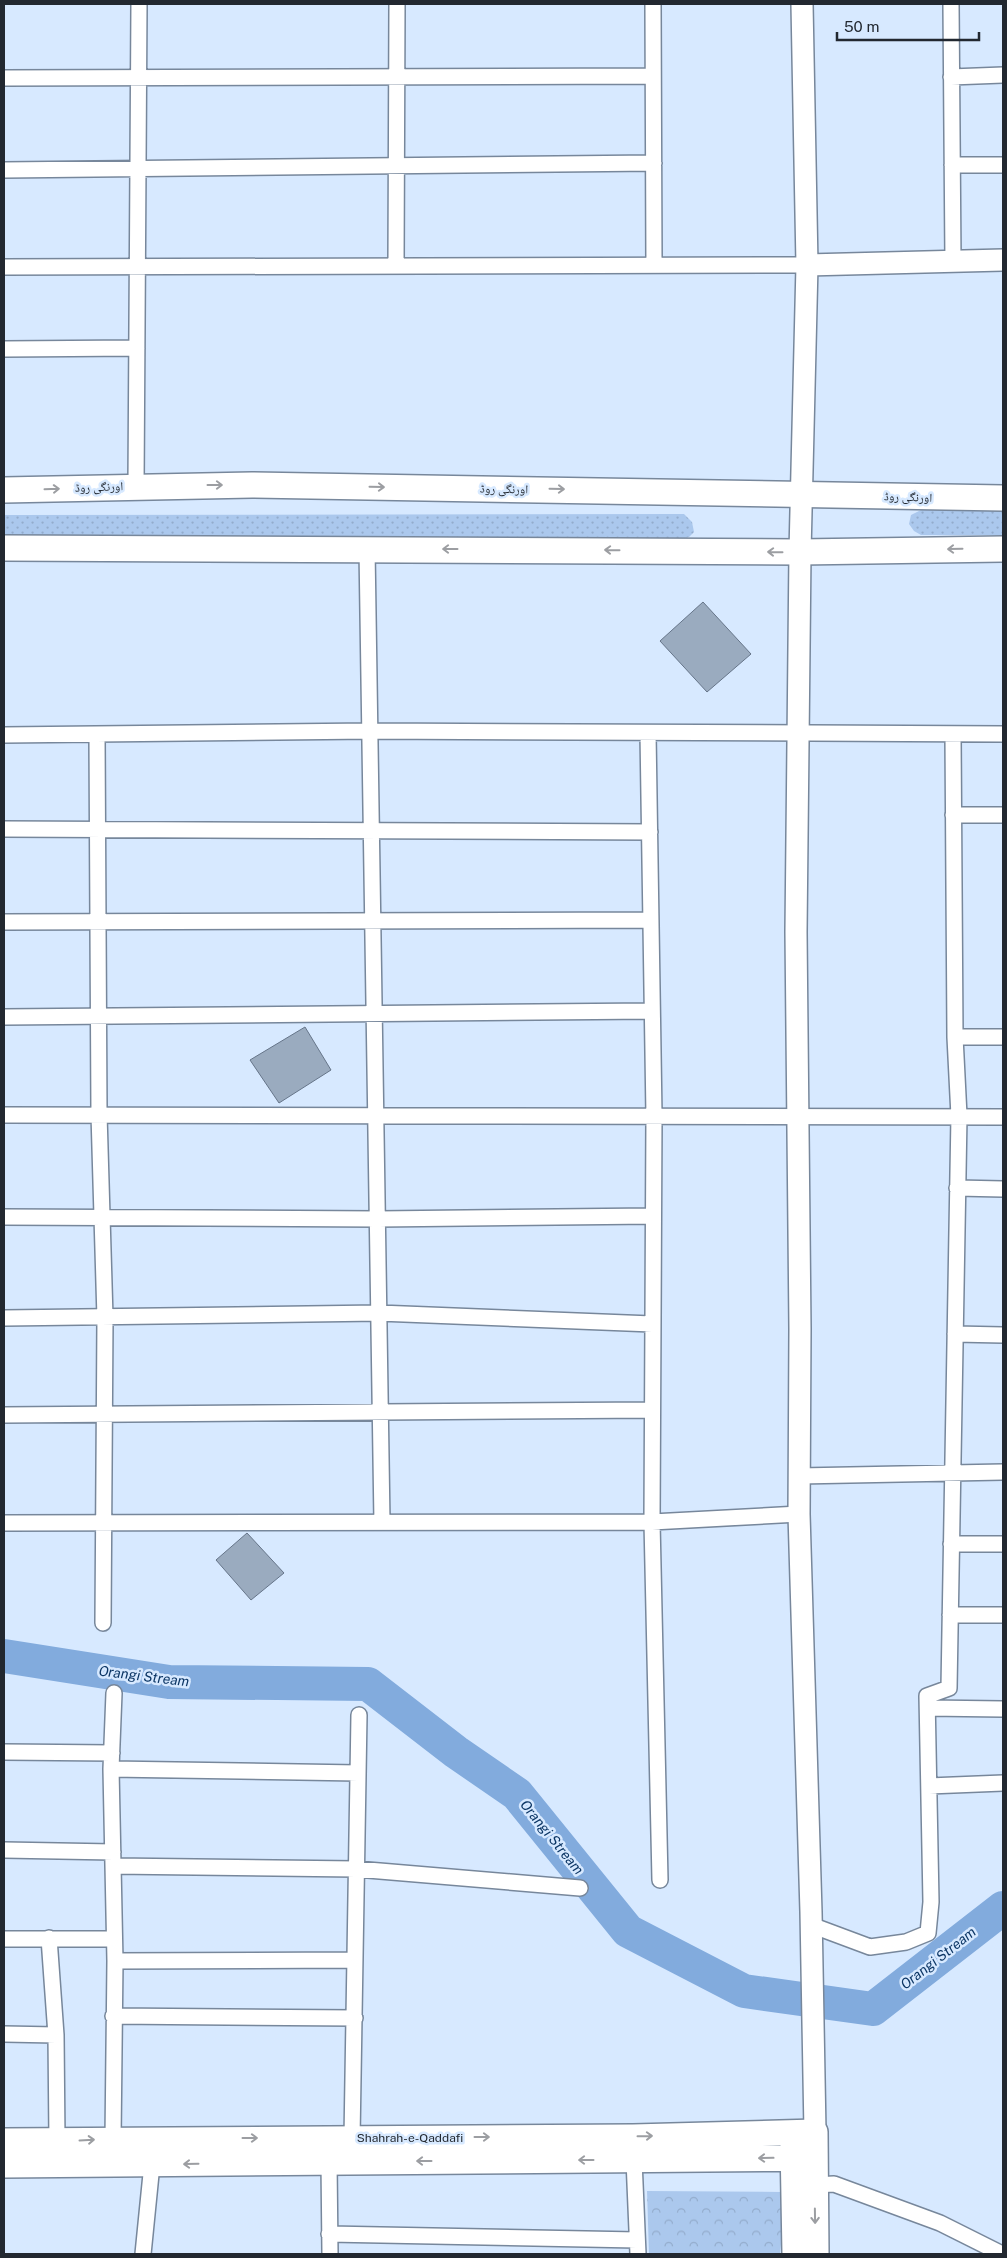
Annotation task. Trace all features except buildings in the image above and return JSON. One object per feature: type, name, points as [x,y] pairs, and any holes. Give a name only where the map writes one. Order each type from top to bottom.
[{"type":"main road","points":[[794,2254],[804,2145],[814,2106],[811,1918],[799,1514],[796,932],[800,552],[807,265],[802,4]]},
{"type":"main road","points":[[807,265],[1003,260]]},
{"type":"main road","name":"اورنگی روڈ","points":[[4,490],[252,485],[802,493],[962,499],[1003,498]]},
{"type":"main road","points":[[4,548],[800,552],[1003,549]]},
{"type":"main road","name":"Shahrah-e-Qaddafi","points":[[4,2141],[352,2138],[804,2145]]},
{"type":"main road","points":[[804,2145],[815,2185],[816,2254]]},
{"type":"main road","name":"Shahrah-e-Qaddafi","points":[[4,2165],[634,2160],[804,2145]]},
{"type":"street","points":[[136,486],[139,4]]},
{"type":"street","points":[[396,266],[397,4]]},
{"type":"street","points":[[653,4],[654,265]]},
{"type":"street","points":[[951,4],[953,261]]},
{"type":"street","points":[[951,77],[1003,75]]},
{"type":"street","points":[[4,78],[653,76]]},
{"type":"street","points":[[4,170],[654,163]]},
{"type":"street","points":[[952,165],[1003,165]]},
{"type":"street","points":[[4,267],[807,265]]},
{"type":"street","points":[[4,349],[137,348]]},
{"type":"street","points":[[367,549],[382,1522]]},
{"type":"street","points":[[4,735],[371,731],[1003,734]]},
{"type":"street","points":[[648,733],[654,1116],[652,1216],[652,1522],[660,1880]]},
{"type":"street","points":[[811,1918],[870,1947],[906,1942],[928,1933],[930,1902],[927,1696],[948,1688],[950,1616],[959,1116],[955,1037],[952,734]]},
{"type":"street","points":[[97,735],[99,1114],[105,1318],[103,1623]]},
{"type":"street","points":[[953,816],[1003,815]]},
{"type":"street","points":[[4,829],[650,832]]},
{"type":"street","points":[[4,922],[651,920]]},
{"type":"street","points":[[4,1016],[652,1011]]},
{"type":"street","points":[[955,1037],[1003,1037]]},
{"type":"street","points":[[4,1115],[1003,1117]]},
{"type":"street","points":[[957,1188],[1003,1189]]},
{"type":"street","points":[[4,1217],[102,1216],[378,1219],[652,1216]]},
{"type":"street","points":[[4,1318],[379,1313],[652,1324]]},
{"type":"street","points":[[955,1334],[1003,1335]]},
{"type":"street","points":[[4,1415],[652,1410]]},
{"type":"street","points":[[799,1476],[1003,1472]]},
{"type":"street","points":[[4,1523],[652,1522],[799,1514]]},
{"type":"street","points":[[951,1544],[1003,1544]]},
{"type":"street","points":[[950,1616],[1003,1615]]},
{"type":"street","points":[[113,2139],[115,1961],[111,1769],[114,1693]]},
{"type":"street","points":[[928,1708],[1003,1710]]},
{"type":"street","points":[[352,2138],[358,1715]]},
{"type":"street","points":[[4,1752],[112,1753]]},
{"type":"street","points":[[111,1769],[358,1773]]},
{"type":"street","points":[[929,1786],[1003,1783]]},
{"type":"street","points":[[4,1850],[113,1859],[356,1870],[580,1888]]},
{"type":"street","points":[[49,1938],[56,2035],[57,2142]]},
{"type":"street","points":[[4,1939],[114,1939]]},
{"type":"street","points":[[115,1961],[355,1960]]},
{"type":"street","points":[[113,2016],[354,2018]]},
{"type":"street","points":[[4,2034],[56,2035]]},
{"type":"street","points":[[329,2234],[637,2247],[634,2160]]},
{"type":"street","points":[[329,2162],[330,2254]]},
{"type":"street","points":[[144,2254],[152,2164]]},
{"type":"street","points":[[815,2185],[834,2184],[940,2223],[1002,2254]]},
{"type":"green space","points":[[921,510],[1003,510],[1003,535],[921,535],[914,531],[909,524],[911,515]]},
{"type":"green space","points":[[684,514],[692,522],[694,532],[689,537],[679,540],[4,540],[4,515]]},
{"type":"green space","points":[[647,2191],[783,2192],[784,2215],[780,2254],[649,2254]]},
{"type":"waterway","name":"Orangi Stream","points":[[4,1656],[169,1682],[368,1684],[456,1752],[517,1794],[628,1931],[744,1991],[873,2009],[1003,1908]]}]
